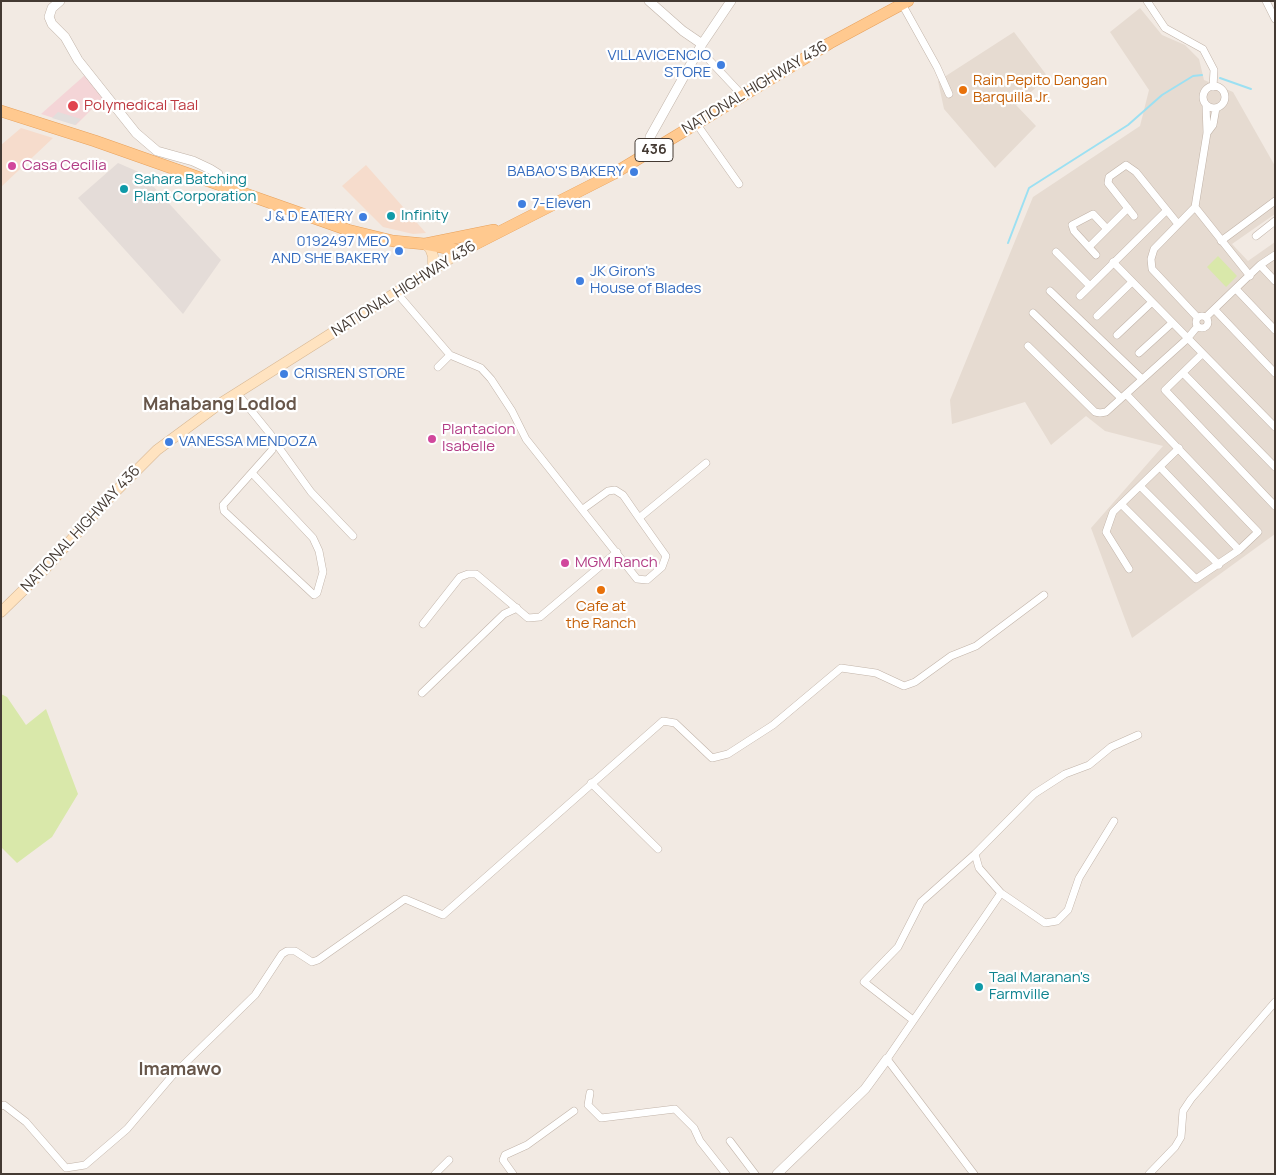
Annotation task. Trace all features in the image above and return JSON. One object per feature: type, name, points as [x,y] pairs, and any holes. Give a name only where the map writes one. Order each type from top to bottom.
[{"type":"main road","name":"NATIONAL HIGHWAY 436","points":[[1,612],[45,569],[106,501],[157,450],[189,425],[433,268],[462,251],[613,174],[854,29],[905,3]]},
{"type":"main road","points":[[1,111],[348,230],[393,241],[425,244],[462,251]]},
{"type":"main road","points":[[425,244],[509,227]]},
{"type":"main road","points":[[425,244],[430,248],[433,256],[433,268]]},
{"type":"street","points":[[60,1],[52,8],[49,17],[52,24],[65,37],[78,60],[136,133],[157,151],[192,161],[210,169],[218,174],[218,184]]},
{"type":"street","points":[[649,1],[700,46],[743,96]]},
{"type":"street","points":[[651,152],[648,145],[650,137],[700,46],[731,1]]},
{"type":"street","points":[[1147,1],[1165,28],[1203,49],[1214,70],[1213,87]]},
{"type":"street","points":[[1266,1],[1275,18]]},
{"type":"street","points":[[905,3],[937,67],[948,94]]},
{"type":"street","points":[[1207,133],[1213,125],[1216,108],[1222,104],[1224,97],[1220,88],[1213,87],[1207,89],[1203,95],[1206,105],[1207,133],[1195,207],[1154,249],[1151,258],[1152,269],[1198,317],[1206,317],[1260,265],[1275,255]]},
{"type":"street","points":[[1206,105],[1216,108]]},
{"type":"street","points":[[696,123],[739,184]]},
{"type":"street","points":[[1134,216],[1111,187],[1108,180],[1126,165],[1136,172],[1178,224]]},
{"type":"street","points":[[1221,241],[1275,201]]},
{"type":"street","points":[[1195,207],[1250,276]]},
{"type":"street","points":[[1089,247],[1128,208]]},
{"type":"street","points":[[1080,296],[1166,210]]},
{"type":"street","points":[[1096,255],[1074,230],[1072,225],[1093,214],[1107,229]]},
{"type":"street","points":[[1256,236],[1275,221]]},
{"type":"street","points":[[1056,252],[1090,286]]},
{"type":"street","points":[[1113,262],[1275,427]]},
{"type":"street","points":[[1260,265],[1275,281]]},
{"type":"street","points":[[1097,316],[1132,282]]},
{"type":"street","points":[[1236,289],[1275,330]]},
{"type":"street","points":[[1050,291],[1142,379]]},
{"type":"street","points":[[396,292],[450,355],[481,368],[512,411],[526,439],[637,579],[647,580],[662,567],[666,556],[623,495],[615,490],[608,491],[583,509]]},
{"type":"street","points":[[1117,335],[1152,302]]},
{"type":"street","points":[[1215,310],[1275,373]]},
{"type":"street","points":[[1033,313],[1179,448],[1257,529],[1256,536],[1200,578],[1192,577],[1121,504]]},
{"type":"street","points":[[1197,327],[1195,321],[1198,317]]},
{"type":"street","points":[[1197,327],[1207,326],[1206,317]]},
{"type":"street","points":[[1139,353],[1172,323]]},
{"type":"street","points":[[1028,346],[1095,412],[1106,412],[1197,327]]},
{"type":"street","points":[[1202,354],[1164,390],[1272,497],[1275,506]]},
{"type":"street","points":[[438,367],[450,355]]},
{"type":"street","points":[[1268,367],[1275,361]]},
{"type":"street","points":[[1183,373],[1275,467]]},
{"type":"street","points":[[237,393],[271,435],[311,492],[352,536]]},
{"type":"street","points":[[252,473],[313,538],[319,551],[323,572],[317,593],[314,595],[224,511],[223,505],[272,450],[271,435]]},
{"type":"street","points":[[1129,569],[1106,532],[1113,512],[1179,448]]},
{"type":"street","points":[[639,518],[706,463]]},
{"type":"street","points":[[1160,467],[1239,550]]},
{"type":"street","points":[[1140,486],[1219,565]]},
{"type":"street","points":[[423,624],[460,577],[468,574],[476,574],[528,618],[540,617],[616,552]]},
{"type":"street","points":[[1,1106],[4,1105],[26,1122],[66,1168],[85,1165],[127,1129],[172,1076],[254,995],[282,954],[287,951],[295,951],[312,962],[318,960],[405,899],[443,915],[590,783],[663,721],[674,722],[712,758],[728,754],[773,725],[841,668],[876,673],[904,686],[915,682],[951,656],[976,646],[1044,595]]},
{"type":"street","points":[[422,693],[504,614],[517,608]]},
{"type":"street","points":[[914,1020],[864,982],[898,947],[921,902],[974,854],[1034,794],[1065,774],[1089,765],[1111,747],[1138,735]]},
{"type":"street","points":[[590,783],[658,849]]},
{"type":"street","points":[[974,854],[979,868],[1001,893],[1045,923],[1057,920],[1068,910],[1080,878],[1114,821]]},
{"type":"street","points":[[777,1174],[865,1089],[1001,893]]},
{"type":"street","points":[[1149,1174],[1181,1137],[1183,1111],[1191,1099],[1275,1002]]},
{"type":"street","points":[[887,1059],[974,1174]]},
{"type":"street","points":[[590,1093],[588,1104],[601,1118],[675,1109],[694,1128],[700,1141],[726,1174]]},
{"type":"street","points":[[514,1174],[503,1160],[505,1155],[528,1145],[574,1111]]},
{"type":"street","points":[[730,1141],[755,1174]]},
{"type":"street","points":[[436,1174],[448,1160]]},
{"type":"shaded area","points":[[1140,8],[1162,35],[1185,45],[1199,59],[1204,80],[1233,92],[1275,166],[1275,214],[1232,244],[1248,261],[1275,242],[1275,534],[1132,638],[1091,528],[1163,446],[1105,431],[1086,416],[1051,445],[1025,402],[952,424],[950,400],[1033,197],[1140,126],[1149,90],[1110,32]]},
{"type":"shaded area","points":[[1014,32],[1048,77],[1016,105],[1036,126],[995,168],[944,109],[938,81]]},
{"type":"shaded area","name":"Polymedical Taal","points":[[85,75],[104,97],[76,125],[41,114]]},
{"type":"shaded area","points":[[58,112],[81,119],[75,125],[52,118]]},
{"type":"shaded area","name":"Casa Cecilia","points":[[21,128],[53,138],[1,187],[1,145]]},
{"type":"shaded area","points":[[118,163],[141,173],[221,260],[183,314],[78,198]]},
{"type":"shaded area","points":[[366,165],[426,233],[413,234],[383,227],[342,186]]},
{"type":"green space","points":[[1218,256],[1237,276],[1226,287],[1207,267]]},
{"type":"green space","points":[[1,694],[7,697],[26,725],[46,709],[78,794],[52,837],[17,863],[1,847]]},
{"type":"waterway","points":[[1008,243],[1029,188],[1128,125],[1162,95],[1193,76],[1202,75]]},
{"type":"waterway","points":[[1220,78],[1251,89]]},
{"type":"place","name":"VILLAVICENCIO STORE","points":[[721,65]]},
{"type":"place","name":"Rain Pepito Dangan Barquilla Jr.","points":[[963,90]]},
{"type":"place","name":"Polymedical Taal","points":[[73,106]]},
{"type":"place","name":"Casa Cecilia","points":[[12,166]]},
{"type":"place","name":"BABAO'S BAKERY","points":[[634,172]]},
{"type":"place","name":"Sahara Batching Plant Corporation","points":[[124,189]]},
{"type":"place","name":"7-Eleven","points":[[522,204]]},
{"type":"place","name":"Infinity","points":[[391,216]]},
{"type":"place","name":"J & D EATERY","points":[[363,217]]},
{"type":"place","name":"0192497 MEO AND SHE BAKERY","points":[[399,251]]},
{"type":"place","name":"JK Giron's House of Blades","points":[[580,281]]},
{"type":"place","name":"CRISREN STORE","points":[[284,374]]},
{"type":"place","name":"Plantacion Isabelle","points":[[432,439]]},
{"type":"place","name":"VANESSA MENDOZA","points":[[169,442]]},
{"type":"place","name":"MGM Ranch","points":[[565,563]]},
{"type":"place","name":"Cafe at the Ranch","points":[[601,590]]},
{"type":"place","name":"Taal Maranan's Farmville","points":[[979,987]]},
{"type":"district","name":"Mahabang Lodlod","points":[[220,405]]},
{"type":"district","name":"Imamawo","points":[[180,1070]]}]
